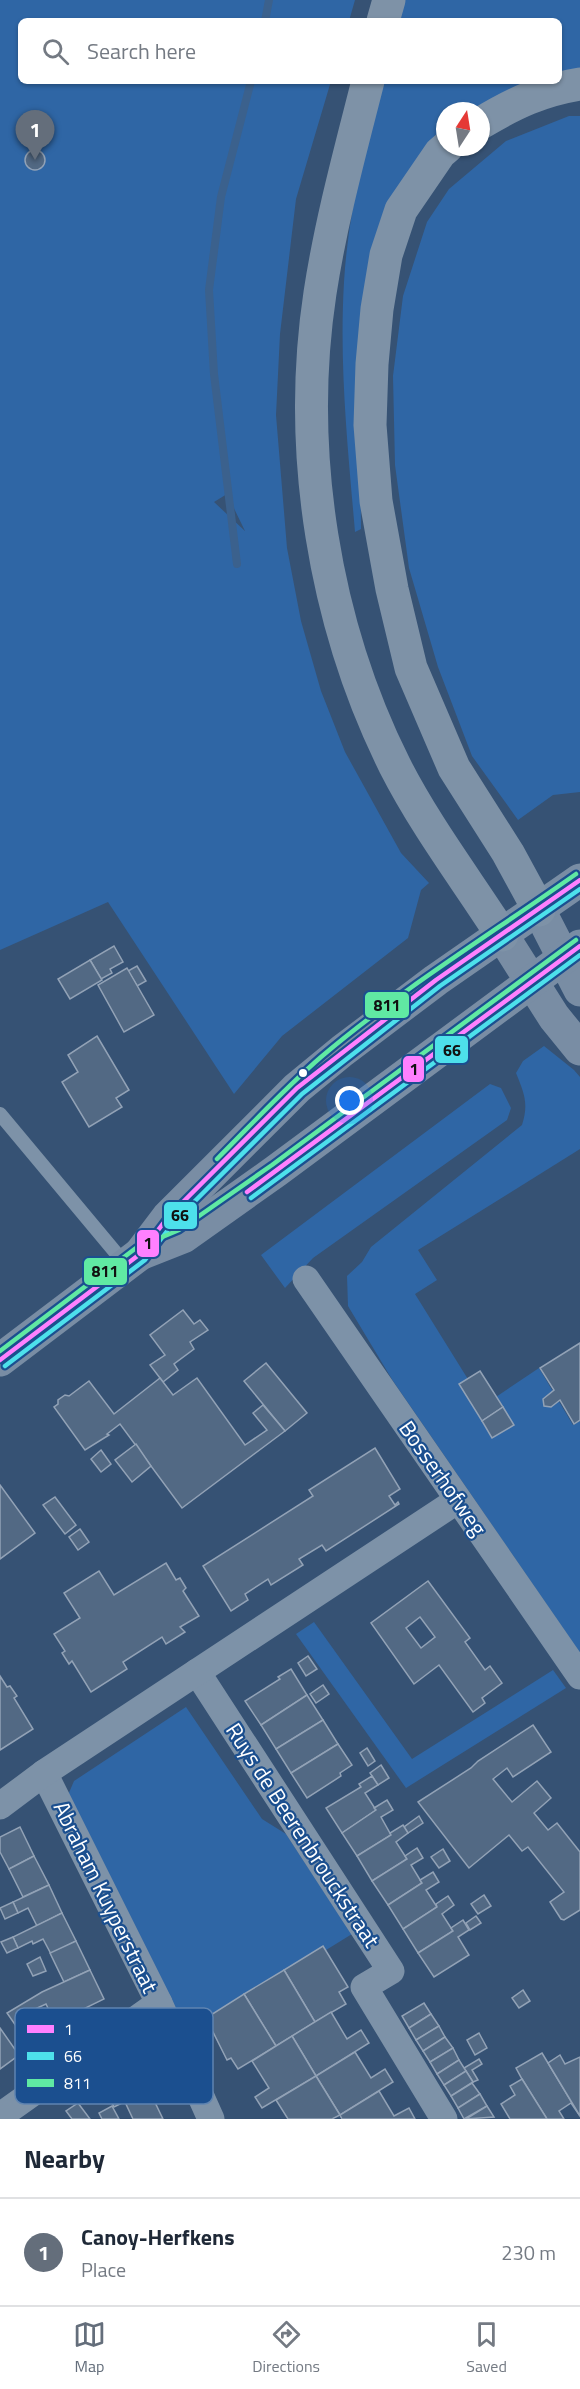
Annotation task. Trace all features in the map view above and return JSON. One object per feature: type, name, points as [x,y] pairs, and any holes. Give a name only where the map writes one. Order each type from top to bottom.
[{"type":"highway","points":[[384,18],[389,0]]},
{"type":"highway","points":[[367,84],[333,216],[320,296],[313,375],[314,455],[324,537],[339,616],[363,692],[391,756],[436,835],[502,935]]},
{"type":"highway","points":[[490,117],[503,109],[552,88],[580,84]]},
{"type":"highway","points":[[438,156],[401,210],[386,255],[377,309],[372,364],[370,425],[376,501],[392,589],[411,668],[454,768],[508,853],[538,910]]},
{"type":"main road","points":[[133,1260],[168,1217],[297,1088],[342,1050],[436,980],[580,880]]},
{"type":"main road","points":[[538,910],[571,952],[580,990]]},
{"type":"main road","points":[[502,935],[554,1017],[580,1048]]},
{"type":"main road","points":[[0,1360],[133,1260],[183,1237],[276,1171],[571,952]]},
{"type":"street","name":"Bosserhofweg","points":[[306,1279],[580,1676]]},
{"type":"street","points":[[0,1806],[44,1773],[458,1500]]},
{"type":"street","name":"Ruys de Beerenbrouckstraat","points":[[197,1672],[391,1971],[364,1987],[444,2119]]},
{"type":"street","name":"Abraham Kuyperstraat","points":[[44,1773],[161,2008]]},
{"type":"street","points":[[152,2008],[159,2003]]},
{"type":"street","points":[[0,2116],[17,2104]]},
{"type":"street","name":"Abraham Kuyperstraat","points":[[204,2104],[211,2119]]},
{"type":"lane","points":[[0,1114],[133,1260]]},
{"type":"shaded area","points":[[0,0],[355,0],[350,18],[18,18],[18,84],[330,84],[296,199],[280,334],[276,415],[287,548],[301,621],[321,691],[345,752],[401,853],[429,883],[421,890],[408,938],[282,1036],[234,1094],[108,902],[0,950]],"holes":[[[227,494],[245,531],[214,502]]]},
{"type":"shaded area","points":[[401,0],[580,0],[580,73],[562,76],[562,18],[397,18]]},
{"type":"shaded area","points":[[380,84],[535,84],[490,103],[436,102],[436,141],[419,156],[360,417],[361,529],[355,532],[343,376],[344,282],[353,206]]},
{"type":"shaded area","points":[[569,116],[580,116],[580,792],[553,795],[518,820],[472,756],[438,667],[409,568],[395,465],[393,376],[403,296],[427,222],[449,189],[506,141]]},
{"type":"shaded area","points":[[544,1046],[580,1077],[580,1149],[418,1250],[437,1280],[415,1294],[484,1405],[539,1368],[573,1425],[580,1421],[580,1653],[393,1381],[348,1306],[347,1276],[362,1262],[371,1247],[522,1125],[525,1098],[516,1073],[523,1061]]},
{"type":"shaded area","points":[[490,1084],[501,1088],[511,1108],[507,1120],[313,1258],[285,1288],[261,1255]]},
{"type":"shaded area","points":[[314,1622],[412,1759],[553,1670],[566,1688],[406,1788],[296,1634]]},
{"type":"shaded area","points":[[186,1707],[262,1819],[286,1834],[352,1934],[213,2020],[213,2008],[171,2008],[68,1795],[74,1781]]},
{"type":"building","points":[[35,150],[42,153],[45,160],[42,167],[35,170],[28,167],[25,160],[28,153]]},
{"type":"building","points":[[114,946],[123,962],[110,969],[112,973],[101,979],[90,960]]},
{"type":"building","points":[[90,960],[102,980],[70,999],[58,979]]},
{"type":"building","points":[[137,966],[146,981],[137,986],[128,971]]},
{"type":"building","points":[[127,968],[154,1015],[124,1032],[98,985]]},
{"type":"building","points":[[97,1036],[129,1090],[116,1098],[122,1107],[89,1127],[62,1082],[78,1072],[68,1055]]},
{"type":"building","points":[[183,1310],[194,1324],[200,1320],[208,1330],[190,1342],[194,1349],[174,1364],[178,1370],[163,1382],[150,1365],[165,1355],[150,1335]]},
{"type":"building","points":[[580,1343],[580,1420],[574,1424],[560,1400],[551,1407],[544,1406],[543,1399],[554,1390],[540,1368]]},
{"type":"building","points":[[266,1363],[307,1413],[285,1431],[244,1381]]},
{"type":"building","points":[[480,1371],[503,1407],[482,1421],[459,1384]]},
{"type":"building","points":[[160,1378],[173,1395],[197,1378],[245,1445],[267,1430],[253,1413],[263,1405],[285,1431],[182,1508],[120,1424],[107,1434],[109,1435],[85,1450],[54,1407],[58,1404],[58,1400],[65,1395],[69,1396],[89,1381],[114,1414]]},
{"type":"building","points":[[503,1407],[514,1425],[492,1438],[482,1421]]},
{"type":"building","points":[[136,1444],[151,1466],[132,1482],[115,1460]]},
{"type":"building","points":[[375,1448],[400,1489],[389,1496],[395,1505],[398,1502],[399,1504],[326,1551],[322,1545],[299,1559],[303,1565],[271,1585],[268,1579],[245,1594],[248,1600],[231,1611],[203,1566],[313,1496],[309,1490]]},
{"type":"building","points":[[101,1450],[111,1464],[101,1472],[91,1459]]},
{"type":"building","points":[[0,1485],[35,1533],[0,1559]]},
{"type":"building","points":[[55,1497],[76,1525],[65,1534],[43,1505]]},
{"type":"building","points":[[80,1529],[89,1542],[78,1550],[69,1537]]},
{"type":"building","points":[[166,1563],[176,1580],[180,1578],[186,1588],[183,1591],[199,1616],[180,1627],[185,1632],[166,1644],[162,1637],[123,1662],[127,1669],[91,1692],[72,1661],[69,1664],[62,1653],[65,1651],[54,1634],[80,1618],[64,1593],[99,1571],[114,1595]]},
{"type":"building","points":[[428,1581],[470,1638],[465,1642],[485,1670],[490,1666],[502,1683],[482,1698],[485,1703],[473,1712],[439,1665],[414,1684],[371,1623]],"holes":[[[420,1617],[435,1637],[421,1648],[406,1628]]]},
{"type":"building","points":[[308,1656],[317,1669],[306,1676],[298,1663]]},
{"type":"building","points":[[291,1669],[307,1695],[261,1725],[245,1701],[280,1679],[278,1677]]},
{"type":"building","points":[[0,1676],[17,1696],[14,1698],[33,1729],[0,1750]]},
{"type":"building","points":[[323,1685],[329,1694],[316,1703],[310,1694]]},
{"type":"building","points":[[307,1695],[323,1720],[276,1749],[261,1725]]},
{"type":"building","points":[[323,1720],[338,1744],[291,1773],[276,1749]]},
{"type":"building","points":[[533,1725],[551,1752],[513,1777],[507,1768],[493,1779],[512,1802],[537,1781],[551,1798],[534,1813],[548,1830],[557,1823],[580,1852],[580,1910],[564,1920],[550,1902],[564,1892],[528,1847],[522,1851],[509,1835],[469,1868],[418,1802]]},
{"type":"building","points":[[338,1744],[352,1765],[340,1773],[341,1776],[307,1798],[291,1773]]},
{"type":"building","points":[[367,1748],[375,1761],[368,1766],[360,1753]]},
{"type":"building","points":[[381,1765],[389,1778],[378,1785],[370,1773]]},
{"type":"building","points":[[372,1776],[378,1785],[365,1793],[376,1810],[342,1833],[326,1808],[361,1787],[359,1784]]},
{"type":"building","points":[[387,1800],[393,1810],[381,1817],[391,1835],[357,1856],[342,1833]]},
{"type":"building","points":[[419,1816],[423,1823],[408,1833],[404,1827]]},
{"type":"building","points":[[403,1825],[408,1833],[396,1842],[407,1859],[372,1881],[357,1856]]},
{"type":"building","points":[[20,1827],[34,1856],[9,1869],[0,1852],[0,1837]]},
{"type":"building","points":[[417,1848],[423,1858],[411,1865],[422,1883],[388,1905],[372,1881],[407,1859],[405,1856]]},
{"type":"building","points":[[443,1849],[450,1861],[439,1868],[431,1857]]},
{"type":"building","points":[[34,1856],[49,1885],[23,1897],[9,1869]]},
{"type":"building","points":[[433,1872],[439,1882],[426,1890],[437,1907],[403,1929],[388,1905],[422,1883],[420,1880]]},
{"type":"building","points":[[49,1885],[62,1913],[37,1926],[28,1908],[18,1913],[13,1902]]},
{"type":"building","points":[[484,1895],[491,1906],[478,1914],[471,1904]]},
{"type":"building","points":[[448,1896],[454,1905],[442,1914],[453,1931],[418,1953],[403,1929],[437,1907],[436,1904]]},
{"type":"building","points":[[13,1902],[18,1913],[5,1919],[0,1908]]},
{"type":"building","points":[[62,1913],[76,1941],[51,1954],[43,1939],[33,1944],[32,1941],[18,1948],[13,1937]]},
{"type":"building","points":[[476,1916],[481,1923],[470,1930],[466,1923]]},
{"type":"building","points":[[463,1920],[469,1930],[458,1937],[469,1955],[434,1977],[418,1953],[453,1931],[451,1928]]},
{"type":"building","points":[[13,1937],[18,1948],[7,1953],[1,1942]]},
{"type":"building","points":[[76,1941],[90,1970],[64,1982],[50,1953]]},
{"type":"building","points":[[323,1946],[348,1987],[339,1992],[346,2004],[315,2022],[284,1970]]},
{"type":"building","points":[[40,1957],[46,1971],[33,1976],[27,1964]]},
{"type":"building","points":[[90,1970],[104,1999],[85,2008],[48,2008],[46,2004],[37,2008],[15,2008],[42,1992]]},
{"type":"building","points":[[284,1970],[315,2022],[276,2046],[244,1994]]},
{"type":"building","points":[[523,1990],[530,2001],[519,2008],[512,1998]]},
{"type":"building","points":[[244,1994],[276,2046],[238,2069],[231,2058],[227,2060],[213,2032],[213,2014]]},
{"type":"building","points":[[424,2003],[431,2014],[409,2028],[402,2016]]},
{"type":"building","points":[[15,2008],[15,2024],[7,2013]]},
{"type":"building","points":[[331,2012],[347,2039],[361,2030],[369,2043],[316,2076],[292,2036]]},
{"type":"building","points":[[431,2014],[439,2026],[416,2040],[409,2028]]},
{"type":"building","points":[[439,2026],[445,2037],[423,2051],[416,2040]]},
{"type":"building","points":[[0,2028],[15,2049],[15,2058],[0,2069]]},
{"type":"building","points":[[479,2033],[487,2048],[475,2055],[467,2040]]},
{"type":"building","points":[[292,2036],[316,2076],[262,2108],[255,2097],[269,2088],[252,2061]]},
{"type":"building","points":[[445,2037],[453,2048],[430,2062],[423,2051]]},
{"type":"building","points":[[453,2048],[459,2060],[437,2074],[430,2062]]},
{"type":"building","points":[[355,2052],[371,2078],[385,2069],[393,2082],[340,2115],[316,2076]]},
{"type":"building","points":[[542,2053],[580,2116],[571,2103],[559,2111],[564,2119],[547,2119],[522,2079],[516,2068]]},
{"type":"building","points":[[560,2055],[565,2064],[580,2057],[580,2116],[548,2063]]},
{"type":"building","points":[[479,2059],[482,2064],[472,2070],[478,2080],[473,2082],[464,2068]]},
{"type":"building","points":[[459,2060],[466,2071],[444,2085],[437,2074]]},
{"type":"building","points":[[466,2071],[473,2082],[451,2096],[444,2085]]},
{"type":"building","points":[[316,2076],[340,2115],[332,2119],[288,2119],[276,2100]]},
{"type":"building","points":[[522,2079],[547,2119],[510,2119],[501,2104],[515,2095],[510,2086]]},
{"type":"building","points":[[472,2083],[480,2094],[458,2108],[451,2096]]},
{"type":"building","points":[[379,2091],[394,2116],[409,2108],[415,2119],[342,2119],[340,2115]]},
{"type":"building","points":[[480,2094],[487,2106],[464,2119],[458,2108]]},
{"type":"building","points":[[79,2104],[90,2119],[72,2119],[66,2111]]},
{"type":"building","points":[[126,2104],[156,2104],[163,2119],[133,2119]]},
{"type":"building","points":[[112,2106],[119,2119],[102,2119],[99,2113]]},
{"type":"building","points":[[487,2106],[494,2117],[466,2119]]},
{"type":"waterway","points":[[266,18],[269,0]]},
{"type":"waterway","points":[[237,564],[214,374],[209,290],[221,197],[250,84]]},
{"type":"transit line","name":"811","points":[[217,1159],[294,1082],[351,1032],[414,985],[576,874]]},
{"type":"transit line","name":"1","points":[[0,1360],[140,1254],[168,1217],[297,1088],[436,980],[580,880]]},
{"type":"transit line","name":"66","points":[[5,1366],[145,1260],[174,1222],[302,1094],[440,986],[580,889]]},
{"type":"transit line","name":"811","points":[[0,1351],[136,1248],[179,1230],[272,1165],[576,940]]},
{"type":"transit line","name":"1","points":[[247,1192],[580,946]]},
{"type":"transit line","name":"66","points":[[251,1198],[580,955]]},
{"type":"place","name":"Canoy-Herfkens","points":[[35,160]]}]
